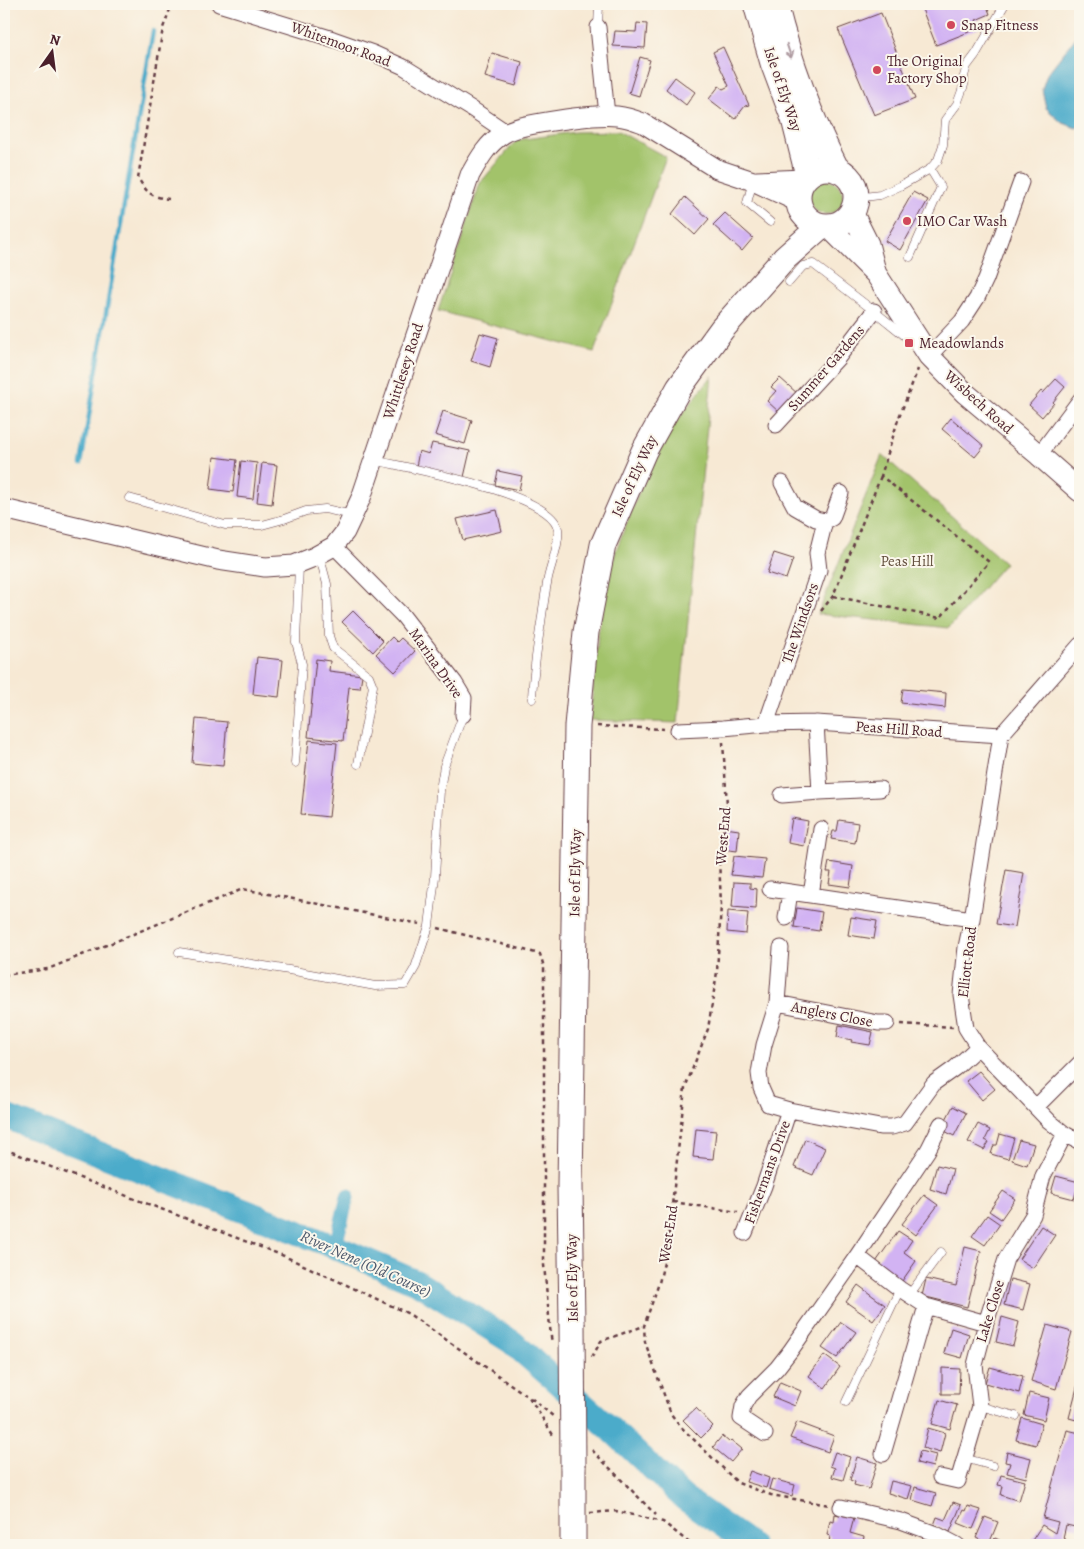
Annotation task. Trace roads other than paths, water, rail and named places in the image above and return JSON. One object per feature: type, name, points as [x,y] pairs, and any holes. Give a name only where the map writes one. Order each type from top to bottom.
[{"type":"highway","name":"Isle of Ely Way","points":[[573,1545],[570,1186],[577,726],[586,632],[603,545],[644,451],[679,388],[722,329],[785,258],[810,204],[794,119],[773,63],[756,4]]},
{"type":"highway","name":"Isle of Ely Way","points":[[775,4],[801,89],[823,142],[838,170]]},
{"type":"highway","points":[[822,168],[838,170],[851,181],[855,189],[854,205],[846,219],[838,224],[810,204],[822,168]]},
{"type":"main road","name":"Wisbech Road","points":[[810,204],[876,274],[929,356],[965,393],[1039,454],[1080,491]]},
{"type":"main road","name":"Wisbech Road","points":[[854,205],[876,274]]},
{"type":"street","name":"Whitemoor Road","points":[[219,4],[373,53],[404,68],[506,132]]},
{"type":"street","points":[[598,27],[607,115]]},
{"type":"street","name":"Whittlesey Road","points":[[327,550],[346,532],[361,498],[470,175],[480,155],[492,142],[506,132],[540,123],[607,115],[619,116],[643,122],[717,168],[810,204]]},
{"type":"street","points":[[929,356],[962,321],[977,298],[986,279],[1021,182]]},
{"type":"street","name":"Summer Gardens","points":[[776,425],[837,359],[874,311]]},
{"type":"street","points":[[1039,454],[1080,400]]},
{"type":"street","points":[[782,482],[794,507],[816,519],[825,521]]},
{"type":"street","name":"The Windsors","points":[[766,724],[819,570],[817,553],[825,521],[832,518],[840,493]]},
{"type":"street","points":[[4,509],[218,560],[265,567],[294,565],[327,550]]},
{"type":"street","name":"Marina Drive","points":[[327,550],[403,616],[455,683],[464,698],[463,715]]},
{"type":"street","points":[[1001,735],[1080,645]]},
{"type":"street","points":[[816,723],[820,792]]},
{"type":"street","name":"Peas Hill Road","points":[[678,730],[766,724],[816,723],[1001,735]]},
{"type":"street","name":"Elliott Road","points":[[1001,735],[966,947],[961,995],[966,1028],[978,1047],[1049,1121],[1080,1142]]},
{"type":"street","points":[[782,795],[880,789]]},
{"type":"street","points":[[811,895],[821,829]]},
{"type":"street","points":[[770,889],[972,919]]},
{"type":"street","points":[[786,918],[790,892]]},
{"type":"street","points":[[777,1003],[781,948]]},
{"type":"street","name":"Anglers Close","points":[[777,1003],[878,1023],[887,1023]]},
{"type":"street","name":"Fishermans Drive","points":[[777,1003],[764,1045],[759,1073],[761,1088],[768,1104],[788,1110],[880,1127],[892,1127],[905,1123],[934,1083],[955,1068],[978,1047]]},
{"type":"street","points":[[1036,1107],[1080,1063]]},
{"type":"street","name":"Fishermans Drive","points":[[745,1233],[764,1186],[788,1110]]},
{"type":"street","points":[[765,1434],[741,1418],[743,1406],[749,1396],[777,1368],[791,1350],[857,1256],[928,1150],[941,1124]]},
{"type":"street","name":"Lake Close","points":[[940,1477],[958,1482],[980,1406],[975,1365],[986,1323],[1006,1259],[1033,1215],[1043,1176],[1066,1134]]},
{"type":"street","points":[[857,1256],[926,1306],[986,1323]]},
{"type":"street","points":[[883,1454],[926,1306]]},
{"type":"street","points":[[841,1507],[901,1521],[936,1534],[957,1545]]},
{"type":"lane","points":[[598,27],[599,4]]},
{"type":"lane","points":[[854,205],[900,186],[930,169],[938,160],[943,145],[945,120],[957,104],[964,85],[967,66],[1005,4]]},
{"type":"lane","points":[[910,257],[940,187],[930,169]]},
{"type":"lane","points":[[753,181],[747,203],[770,222]]},
{"type":"lane","points":[[789,282],[803,266],[813,264],[929,356]]},
{"type":"lane","points":[[374,460],[487,486],[529,503],[554,520],[558,530],[548,578],[533,677],[532,699]]},
{"type":"lane","points":[[129,498],[225,525],[262,525],[284,520],[306,511],[325,509],[354,515]]},
{"type":"lane","points":[[327,550],[329,636],[333,648],[370,676],[373,686],[358,764]]},
{"type":"lane","points":[[295,763],[302,664],[296,642],[299,563]]},
{"type":"lane","name":"Marina Drive","points":[[179,952],[376,986],[405,985],[415,968],[429,926],[435,877],[440,790],[444,766],[463,715]]},
{"type":"lane","points":[[846,1402],[905,1292],[941,1252]]},
{"type":"lane","points":[[980,1406],[1016,1416]]},
{"type":"lane","points":[[964,1458],[993,1466]]},
{"type":"water","points":[[1080,32],[1080,126],[1076,128],[1061,122],[1046,108],[1042,89],[1047,74]]},
{"type":"waterway","points":[[81,464],[153,31]]},
{"type":"waterway","name":"River Nene (Old Course)","points":[[4,1116],[335,1247],[418,1283],[512,1342],[604,1423],[684,1498],[751,1545]]},
{"type":"waterway","points":[[335,1247],[348,1195]]},
{"type":"place","name":"Snap Fitness","points":[[951,25]]},
{"type":"place","name":"The Original Factory Shop","points":[[877,70]]},
{"type":"place","name":"IMO Car Wash","points":[[907,221]]},
{"type":"place","name":"Meadowlands","points":[[909,343]]},
{"type":"park label","name":"Peas Hill","points":[[907,561]]}]
